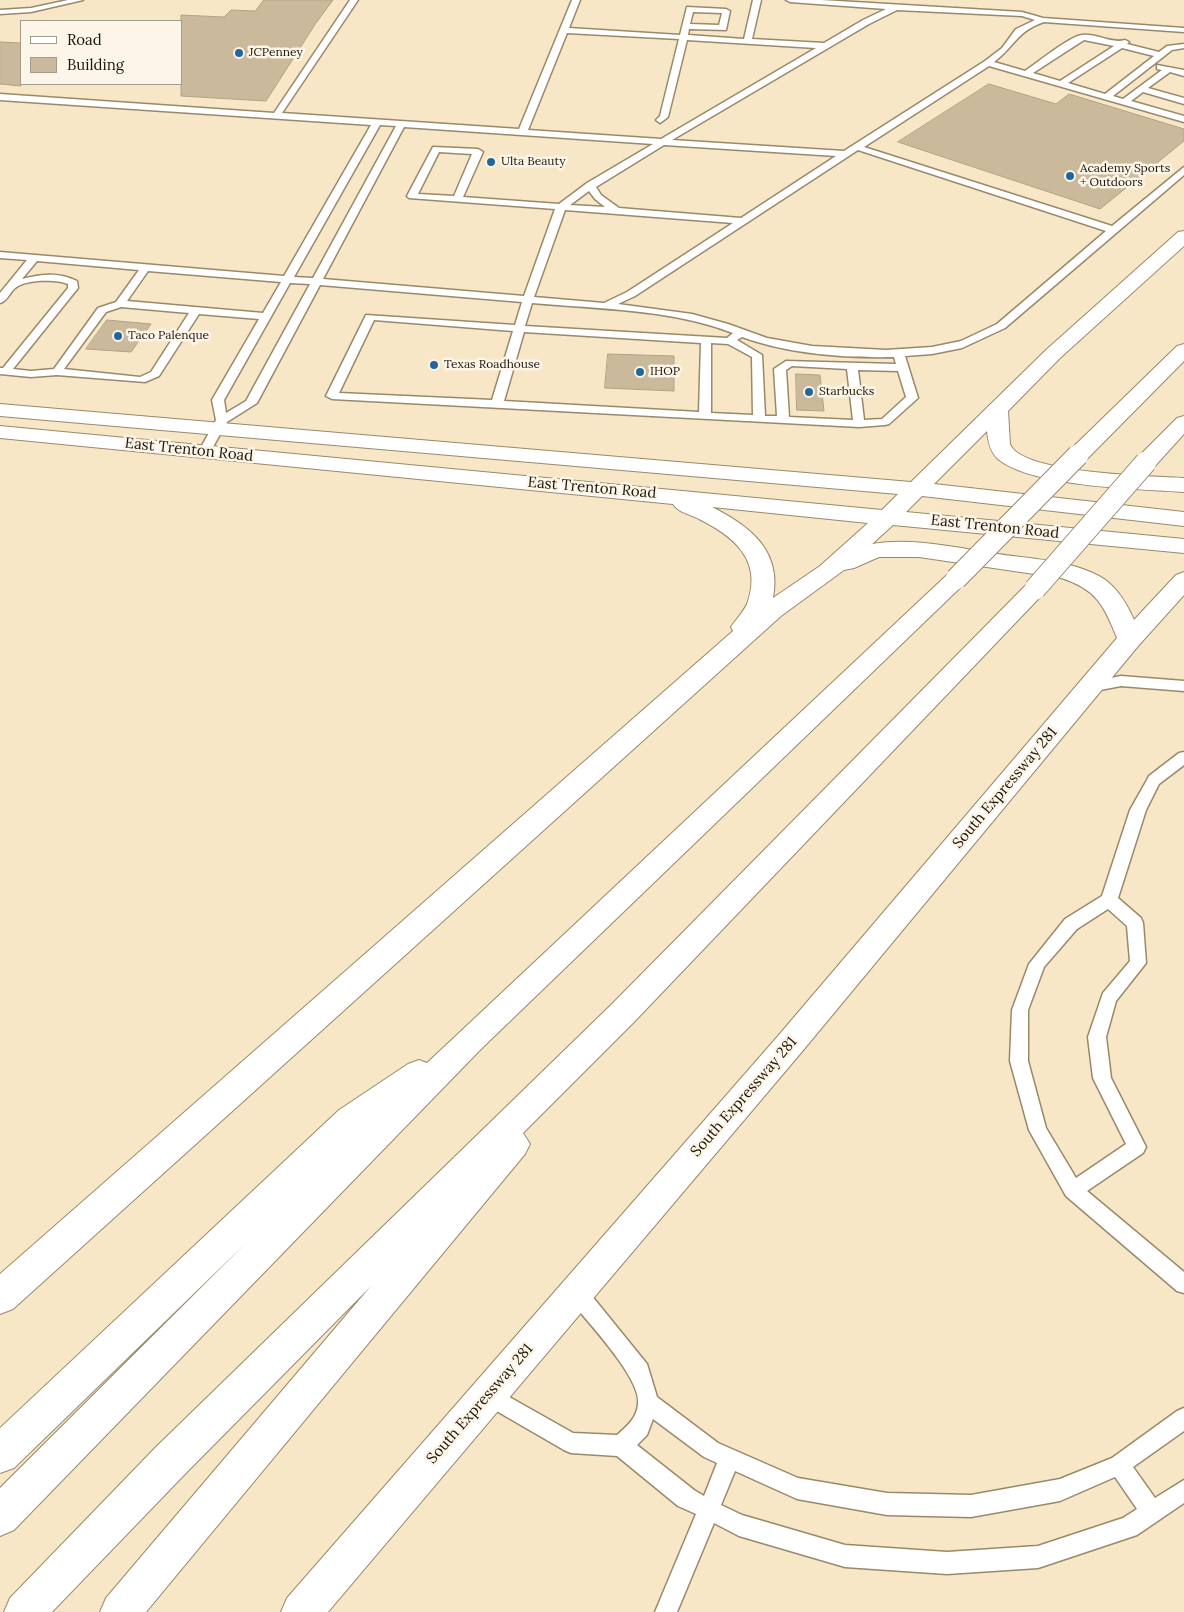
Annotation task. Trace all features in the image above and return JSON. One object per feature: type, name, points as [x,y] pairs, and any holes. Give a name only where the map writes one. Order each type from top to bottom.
[{"type":"main road","points":[[0,1297],[772,610],[828,571],[888,517],[1060,348],[1184,236]]},
{"type":"main road","points":[[0,1516],[470,1040],[956,579],[1184,350]]},
{"type":"main road","points":[[997,408],[999,444],[1004,454],[1013,462],[1086,478],[1184,485]]},
{"type":"main road","name":"East Trenton Road","points":[[0,410],[220,425],[915,489],[1184,519]]},
{"type":"main road","points":[[24,1612],[177,1454],[623,1013],[1036,589],[1146,462],[1184,422]]},
{"type":"main road","name":"East Trenton Road","points":[[0,432],[1184,546]]},
{"type":"main road","points":[[657,494],[699,510],[721,521],[738,532],[756,552],[763,584],[760,602],[730,647]]},
{"type":"main road","points":[[828,571],[868,552],[896,550],[918,550],[1062,571],[1092,581],[1103,588],[1118,609],[1130,639]]},
{"type":"main road","name":"South Expressway 281","points":[[300,1612],[795,1037],[1130,639],[1184,580]]},
{"type":"main road","points":[[120,1612],[623,1013]]},
{"type":"main road","points":[[0,1454],[351,1120],[470,1040]]},
{"type":"lane","points":[[0,12],[31,10],[79,0]]},
{"type":"lane","points":[[277,115],[354,0]]},
{"type":"lane","points":[[523,131],[576,0]]},
{"type":"lane","points":[[748,41],[757,0]]},
{"type":"lane","points":[[790,0],[898,7],[912,9],[923,15],[1022,21],[1034,19],[1184,30]]},
{"type":"lane","points":[[833,3],[868,10],[878,17]]},
{"type":"lane","points":[[497,404],[528,299],[561,207],[590,185],[666,141],[698,129],[826,46],[898,7]]},
{"type":"lane","points":[[660,120],[664,117],[690,9],[726,11],[723,28],[686,26]]},
{"type":"lane","points":[[607,306],[631,294],[988,63],[1005,50],[1019,31],[1043,20]]},
{"type":"lane","points":[[564,30],[826,46]]},
{"type":"lane","points":[[1062,84],[1135,35]]},
{"type":"lane","points":[[1026,74],[1076,40],[1083,38],[1092,38],[1160,55]]},
{"type":"lane","points":[[1107,96],[1170,48],[1184,46]]},
{"type":"lane","points":[[988,63],[1184,119]]},
{"type":"lane","points":[[1149,64],[1184,73]]},
{"type":"lane","points":[[1125,102],[1168,69]]},
{"type":"lane","points":[[1142,89],[1184,101]]},
{"type":"lane","points":[[0,97],[845,154]]},
{"type":"lane","points":[[220,425],[218,400],[378,122]]},
{"type":"lane","points":[[205,451],[220,425],[251,403],[402,123]]},
{"type":"lane","points":[[698,129],[715,144]]},
{"type":"lane","points":[[856,147],[1113,230]]},
{"type":"lane","points":[[457,199],[478,152],[436,149],[412,196],[743,221]]},
{"type":"lane","points":[[0,255],[528,299],[672,313],[741,332],[769,342],[812,349],[848,352],[898,352],[951,348],[970,342],[993,331],[1184,170]]},
{"type":"lane","points":[[590,185],[598,197],[616,211]]},
{"type":"lane","points":[[0,300],[34,258]]},
{"type":"lane","points":[[48,276],[46,266],[52,260]]},
{"type":"lane","points":[[120,304],[145,268]]},
{"type":"lane","points":[[3,371],[73,288],[72,283],[65,278],[48,276],[13,284]]},
{"type":"lane","points":[[57,372],[102,310],[120,304],[266,316]]},
{"type":"lane","points":[[3,371],[31,374],[57,372],[141,380],[155,374],[196,310]]},
{"type":"lane","points":[[759,419],[757,355],[730,341],[370,318],[332,396],[497,404],[759,419],[859,424],[885,422],[912,398],[898,352]]},
{"type":"lane","points":[[730,341],[741,332]]},
{"type":"lane","points":[[705,416],[706,340]]},
{"type":"lane","points":[[783,420],[780,370],[790,363],[903,368]]},
{"type":"lane","points":[[852,366],[859,424]]},
{"type":"lane","points":[[1090,687],[1121,681],[1184,686]]},
{"type":"lane","points":[[1184,757],[1176,770],[1154,780],[1138,810],[1109,900],[1071,924],[1036,964],[1020,1010],[1019,1060],[1038,1130],[1073,1190],[1184,1284]]},
{"type":"lane","points":[[1073,1190],[1137,1147],[1102,1078],[1097,1036],[1109,998],[1138,963],[1135,923],[1109,900]]},
{"type":"lane","points":[[576,1292],[640,1371],[649,1404],[640,1428],[621,1446]]},
{"type":"lane","points":[[488,1395],[571,1443],[621,1446],[686,1498],[739,1525],[845,1556],[946,1563],[1038,1557],[1130,1527],[1184,1491]]},
{"type":"lane","points":[[649,1404],[711,1450],[797,1488],[887,1504],[971,1506],[1060,1490],[1120,1465],[1184,1418]]},
{"type":"lane","points":[[666,1612],[730,1458]]},
{"type":"lane","points":[[1120,1465],[1152,1512]]},
{"type":"building","name":"JCPenney","points":[[264,0],[333,0],[266,101],[181,96],[181,15],[224,17],[231,10],[255,11]]},
{"type":"building","points":[[0,42],[20,43],[21,86],[0,84]]},
{"type":"building","name":"Academy Sports + Outdoors","points":[[989,84],[1056,104],[1069,94],[1184,129],[1184,141],[1100,209],[898,142]]},
{"type":"building","name":"Taco Palenque","points":[[107,320],[151,324],[131,352],[86,349]]},
{"type":"building","name":"IHOP","points":[[608,354],[674,356],[674,391],[605,388]]},
{"type":"building","name":"Starbucks","points":[[796,374],[820,375],[824,411],[797,410]]},
{"type":"place","name":"JCPenney","points":[[239,53]]},
{"type":"place","name":"Ulta Beauty","points":[[491,162]]},
{"type":"place","name":"Academy Sports + Outdoors","points":[[1070,176]]},
{"type":"place","name":"Taco Palenque","points":[[118,336]]},
{"type":"place","name":"Texas Roadhouse","points":[[434,365]]},
{"type":"place","name":"IHOP","points":[[640,372]]},
{"type":"place","name":"Starbucks","points":[[809,392]]}]
